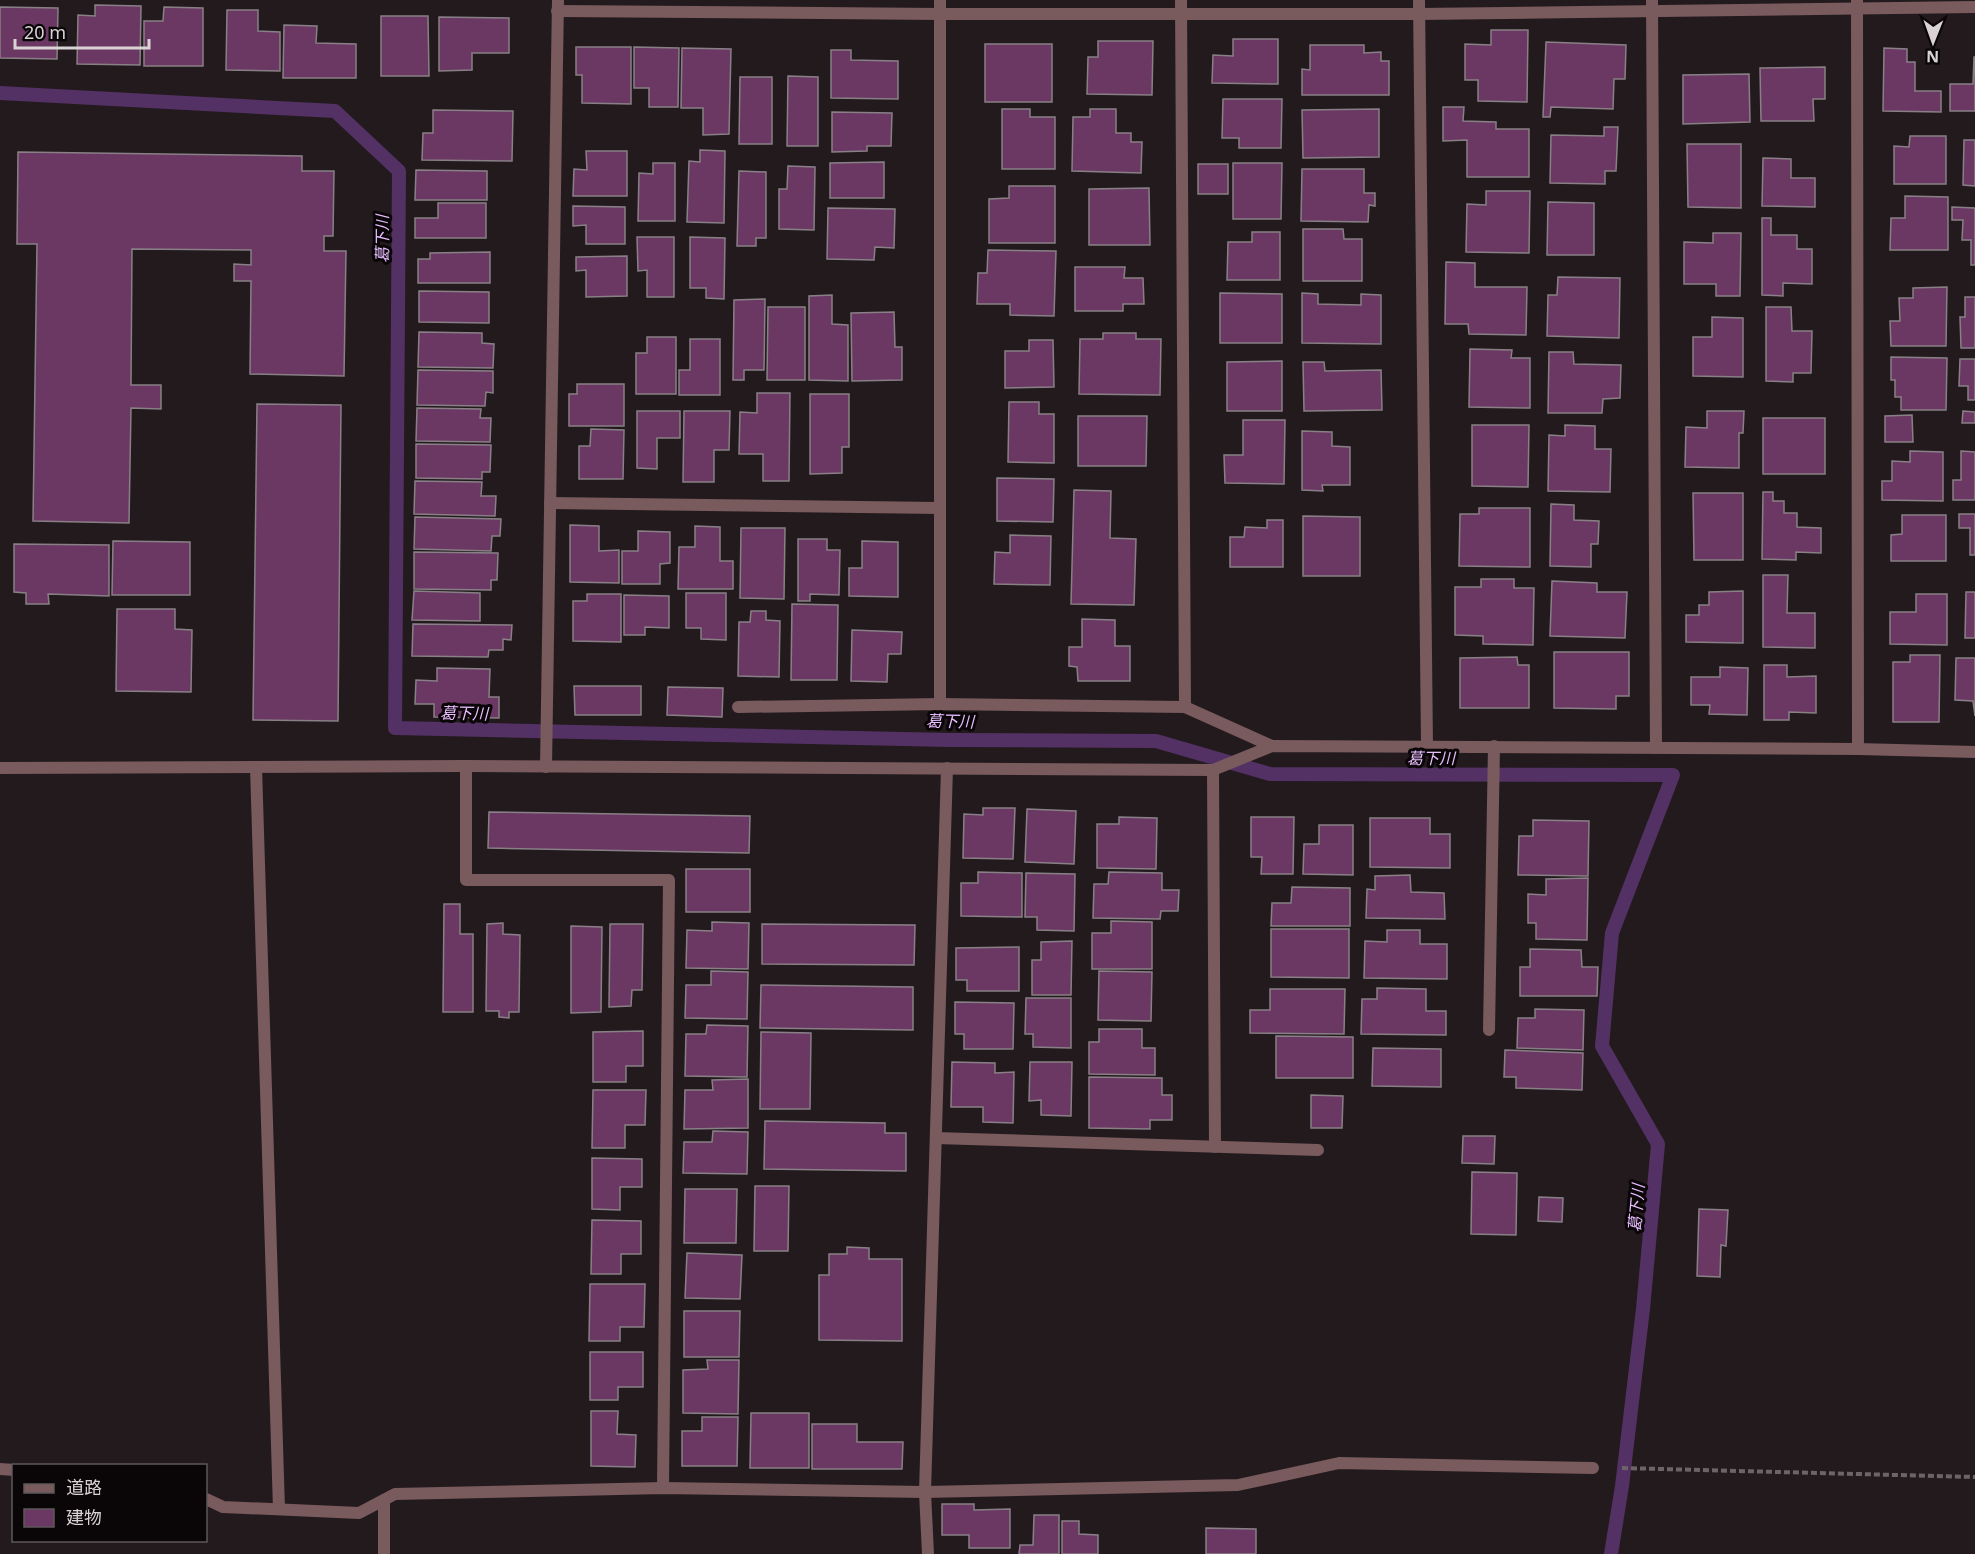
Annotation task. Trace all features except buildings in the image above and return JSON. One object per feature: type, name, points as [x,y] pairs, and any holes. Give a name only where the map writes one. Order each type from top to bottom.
[{"type":"street","points":[[940,0],[940,704]]},
{"type":"street","points":[[1181,0],[1185,707]]},
{"type":"street","points":[[1419,0],[1427,746]]},
{"type":"street","points":[[1857,4],[1858,749]]},
{"type":"street","points":[[546,767],[557,6],[732,6],[940,14],[1181,15],[1419,14],[1652,6],[1857,4],[1975,8]]},
{"type":"street","points":[[1652,6],[1656,748]]},
{"type":"street","points":[[550,503],[939,508]]},
{"type":"street","points":[[738,706],[940,704],[1185,707],[1272,746]]},
{"type":"street","points":[[0,768],[466,766],[1213,770],[1272,746],[1858,749],[1975,752]]},
{"type":"street","points":[[1489,1030],[1494,746]]},
{"type":"street","points":[[466,766],[466,880],[669,880],[663,1488]]},
{"type":"street","points":[[256,767],[279,1509]]},
{"type":"street","points":[[928,1554],[925,1492],[947,768]]},
{"type":"street","points":[[1213,770],[1215,1147]]},
{"type":"street","points":[[936,1138],[1318,1150]]},
{"type":"street","points":[[207,1500],[223,1507],[359,1513],[395,1494],[663,1488],[925,1492],[1238,1485],[1339,1463],[1593,1468]]},
{"type":"street","points":[[384,1500],[384,1554]]},
{"type":"path","points":[[1593,1468],[1975,1477]]},
{"type":"waterway","name":"葛下川","points":[[0,93],[335,111],[399,171],[395,728],[950,740],[1156,741],[1270,774],[1673,775],[1612,933],[1602,1046],[1658,1144],[1643,1309],[1622,1486],[1611,1554]]}]
